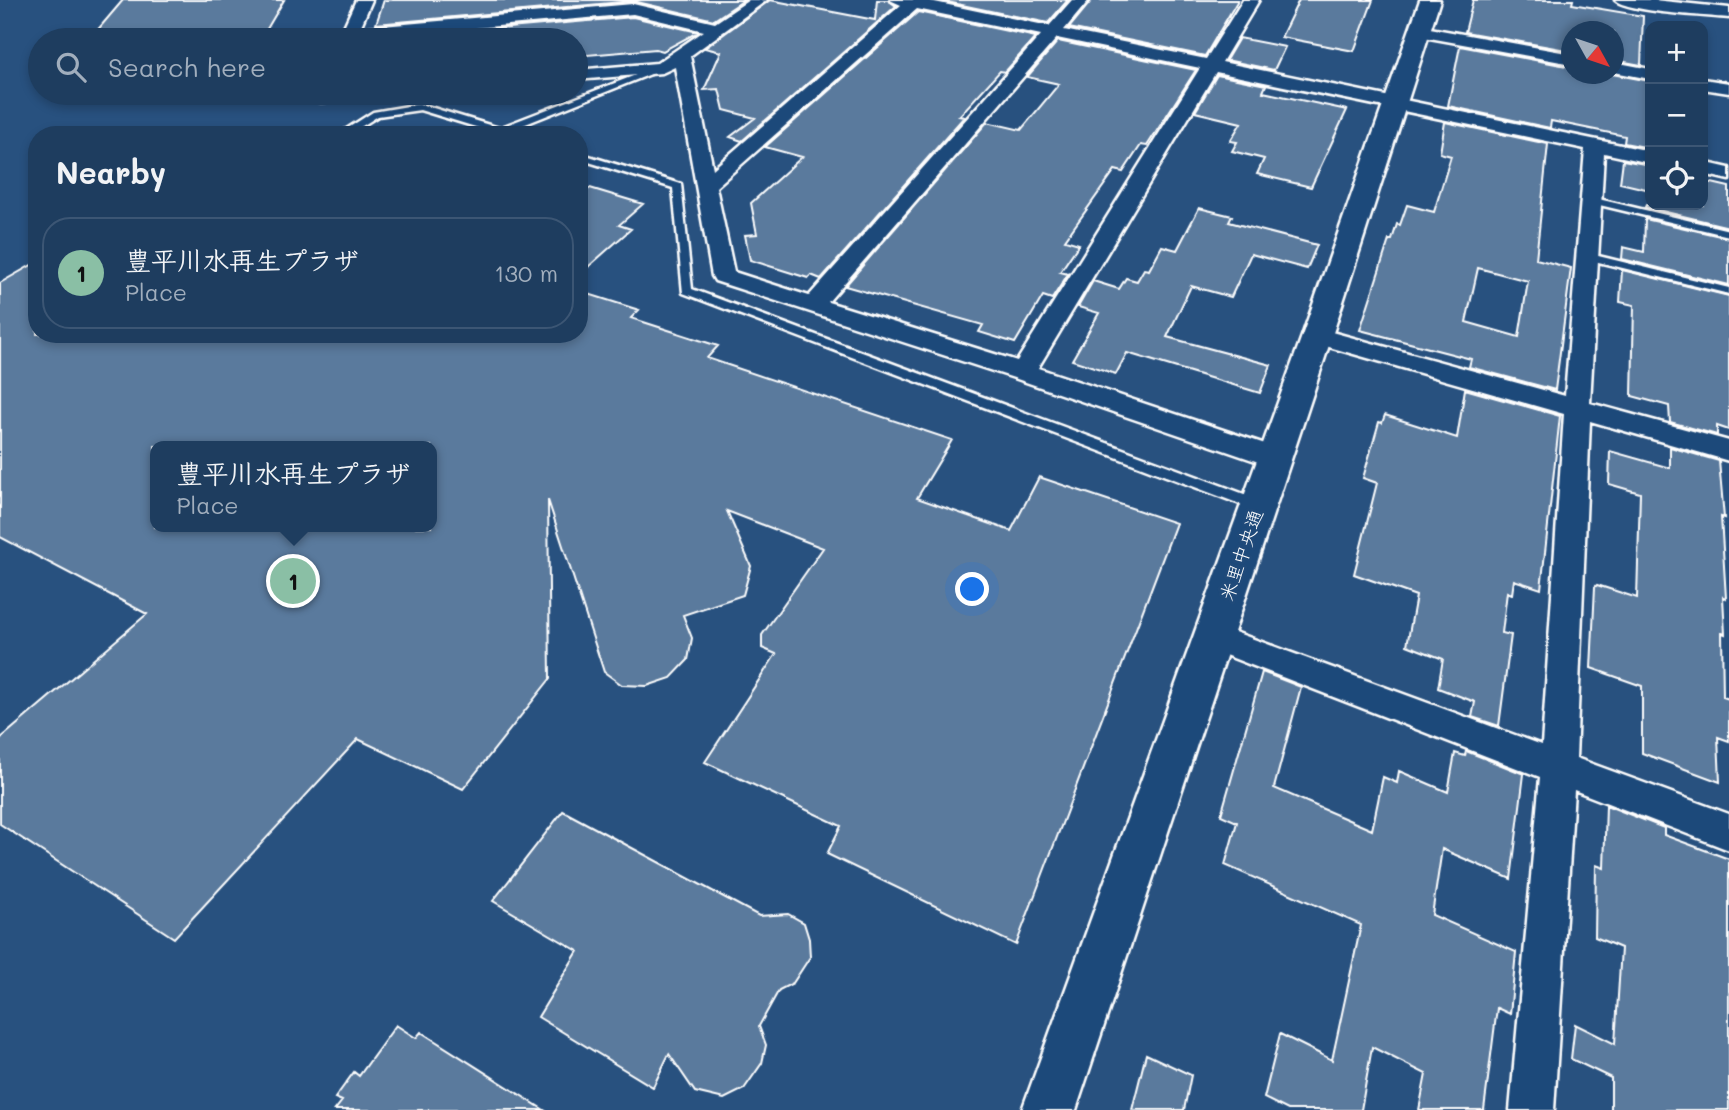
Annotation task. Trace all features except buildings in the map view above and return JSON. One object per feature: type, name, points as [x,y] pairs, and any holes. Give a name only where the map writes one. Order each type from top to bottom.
[{"type":"street","points":[[352,28],[364,0]]},
{"type":"street","points":[[588,73],[671,61],[759,0]]},
{"type":"street","points":[[813,305],[1081,0]]},
{"type":"street","points":[[1023,372],[1251,0]]},
{"type":"street","points":[[1622,0],[1729,13]]},
{"type":"street","points":[[707,184],[909,1],[1645,157]]},
{"type":"street","points":[[440,28],[633,9],[717,29]]},
{"type":"street","points":[[1424,15],[1561,56]]},
{"type":"street","name":"米里中央通","points":[[1049,1110],[1317,336],[1424,15]]},
{"type":"street","points":[[671,61],[707,184],[723,276],[1023,372],[1273,457]]},
{"type":"street","points":[[1624,69],[1645,73]]},
{"type":"street","points":[[1708,84],[1729,88]]},
{"type":"street","points":[[1532,1110],[1558,767],[1586,256],[1595,146]]},
{"type":"street","points":[[1708,170],[1729,174]]},
{"type":"street","points":[[1317,336],[1729,451]]},
{"type":"street","points":[[1213,637],[1729,832]]},
{"type":"lane","points":[[588,95],[671,61]]},
{"type":"lane","points":[[512,126],[564,105]]},
{"type":"lane","points":[[356,126],[376,114],[421,107],[484,126]]},
{"type":"lane","points":[[588,159],[678,186],[687,291],[1258,505]]},
{"type":"lane","points":[[1590,200],[1729,233]]},
{"type":"lane","points":[[1586,256],[1729,291]]},
{"type":"place","name":"豊平川水再生プラザ","points":[[293,581]]}]
